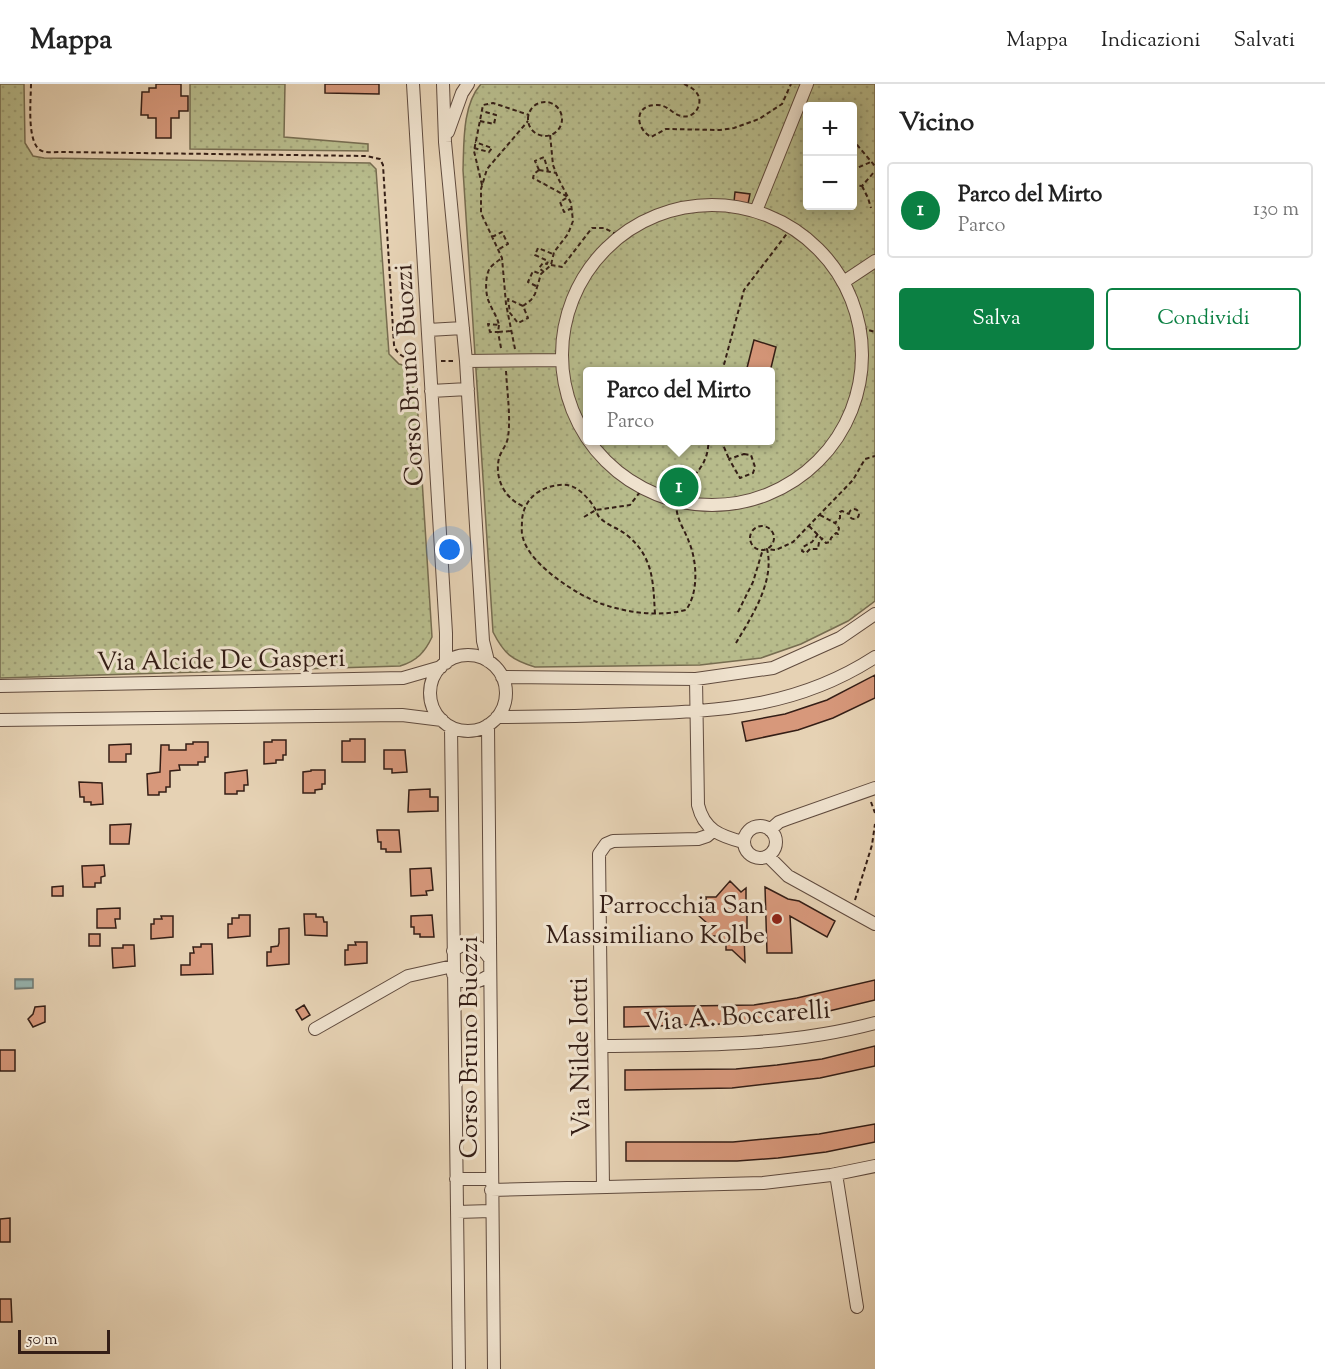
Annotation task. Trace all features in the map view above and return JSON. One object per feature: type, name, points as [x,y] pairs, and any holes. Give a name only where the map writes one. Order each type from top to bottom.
[{"type":"street","name":"Corso Bruno Buozzi","points":[[413,84],[445,621],[443,665]]},
{"type":"street","points":[[443,84],[446,142],[466,361],[483,641],[488,661]]},
{"type":"street","points":[[446,142],[462,93],[468,84]]},
{"type":"street","points":[[756,211],[807,84]]},
{"type":"street","points":[[583,433],[568,402],[561,360],[567,313],[587,270],[620,236],[662,213],[708,205],[756,211],[792,227],[822,251],[845,281],[862,328],[863,378],[847,426],[817,465],[775,493],[727,506],[677,502],[643,489],[616,473],[591,445]]},
{"type":"street","points":[[845,281],[875,261]]},
{"type":"street","points":[[428,330],[463,328]]},
{"type":"street","points":[[466,361],[561,360]]},
{"type":"street","points":[[431,391],[468,389]]},
{"type":"street","points":[[502,677],[696,679],[773,668],[840,638],[875,614]]},
{"type":"street","points":[[0,720],[402,715],[446,724],[463,731],[476,730],[493,721],[503,708],[506,698],[506,687],[502,677],[488,661],[478,657],[456,657],[443,665],[434,677],[430,688],[431,700],[435,711],[446,724]]},
{"type":"street","points":[[493,721],[696,712],[766,703],[835,681],[875,657]]},
{"type":"street","name":"Via Alcide De Gasperi","points":[[0,686],[404,678],[443,665]]},
{"type":"street","points":[[696,679],[700,815],[713,831],[743,842]]},
{"type":"street","name":"Corso Bruno Buozzi","points":[[493,721],[490,975],[494,1369]]},
{"type":"street","name":"Corso Bruno Buozzi","points":[[446,724],[453,951],[459,1369]]},
{"type":"street","points":[[770,830],[779,822],[875,788]]},
{"type":"street","points":[[762,826],[770,830],[774,835],[776,846],[768,856],[760,859],[746,852],[744,836],[751,828],[762,826]]},
{"type":"street","name":"Via Nilde Iotti","points":[[603,1187],[599,854],[606,844],[613,841],[698,839],[707,837],[713,831]]},
{"type":"street","points":[[768,856],[788,876],[875,924]]},
{"type":"street","points":[[453,951],[458,947],[477,946],[484,950],[490,959]]},
{"type":"street","points":[[315,1029],[408,976],[453,970],[467,984],[478,983],[490,975]]},
{"type":"street","name":"Via A. Boccarelli","points":[[602,1046],[759,1042],[875,1023]]},
{"type":"street","points":[[456,1179],[491,1184],[603,1187],[763,1183],[836,1174],[875,1166]]},
{"type":"street","points":[[836,1174],[857,1307]]},
{"type":"street","points":[[457,1212],[491,1211]]},
{"type":"path","points":[[31,84],[31,133],[35,146],[41,150],[366,156],[380,159],[383,165],[396,351],[403,357],[429,361],[466,361]]},
{"type":"path","points":[[684,84],[696,91],[700,99],[700,106],[696,112],[689,116],[681,116],[660,105],[646,107],[639,119],[644,133],[651,137],[666,129],[720,130],[747,124],[782,104],[791,84]]},
{"type":"path","points":[[502,258],[491,266],[487,291],[489,304],[495,310],[499,325],[498,332],[502,349],[515,350],[504,286],[502,258],[481,213],[482,186],[474,148],[483,105],[493,103],[529,115]]},
{"type":"path","points":[[482,186],[487,169],[528,121],[531,110],[540,103],[551,103],[562,115],[557,130],[550,134],[537,134],[528,121]]},
{"type":"path","points":[[480,121],[494,124],[496,115],[482,111]]},
{"type":"path","points":[[523,306],[531,300],[541,274],[551,265],[553,254],[568,234],[573,220],[572,208],[556,173],[550,134]]},
{"type":"path","points":[[474,148],[489,152],[492,148],[475,142]]},
{"type":"path","points":[[857,145],[875,166]]},
{"type":"path","points":[[539,170],[535,161],[544,157],[548,171]]},
{"type":"path","points":[[857,168],[871,162]]},
{"type":"path","points":[[556,173],[539,170],[533,178],[568,197]]},
{"type":"path","points":[[862,186],[875,171]]},
{"type":"path","points":[[857,186],[862,186]]},
{"type":"path","points":[[862,186],[871,208]]},
{"type":"path","points":[[568,197],[560,202],[564,212],[572,208]]},
{"type":"path","points":[[723,367],[744,290],[792,227]]},
{"type":"path","points":[[551,265],[562,267],[592,228],[604,228],[620,236]]},
{"type":"path","points":[[492,237],[502,232],[508,244],[499,249]]},
{"type":"path","points":[[544,272],[539,268],[548,261],[535,255],[538,248],[553,254]]},
{"type":"path","points":[[537,286],[528,282],[533,271],[541,274]]},
{"type":"path","points":[[508,299],[523,306],[528,318],[518,323],[510,313],[508,299]]},
{"type":"path","points":[[499,325],[488,324],[490,332],[511,331]]},
{"type":"path","points":[[862,328],[875,332]]},
{"type":"path","points":[[505,360],[508,436],[499,456],[500,482],[509,498],[525,507]]},
{"type":"path","points":[[655,614],[652,571],[641,549],[626,535],[599,518],[585,496],[571,486],[558,485],[542,490],[532,497],[522,515],[522,538],[528,549],[541,564],[584,596],[620,609],[655,614],[686,610],[691,604],[696,578],[692,550],[681,527],[677,502],[705,461],[708,445]]},
{"type":"path","points":[[723,445],[729,459],[740,478],[753,473],[756,467],[751,454],[729,459]]},
{"type":"path","points":[[738,612],[753,582],[765,549],[772,544],[773,533],[765,526],[758,527],[752,532],[751,540],[755,547],[765,549],[776,550],[793,542],[853,480],[865,459],[875,456]]},
{"type":"path","points":[[584,517],[596,510],[630,505],[643,489]]},
{"type":"path","points":[[835,523],[840,518],[849,515],[842,511],[840,518]]},
{"type":"path","points":[[809,526],[823,538],[824,542],[831,542],[831,538],[836,533],[838,534],[839,528],[835,523],[820,515]]},
{"type":"path","points":[[818,534],[812,542],[803,547],[804,552],[808,553],[812,548],[818,549],[819,542],[823,538]]},
{"type":"path","points":[[736,643],[751,617],[766,581],[770,560],[765,549]]},
{"type":"path","points":[[850,910],[872,845],[875,824]]},
{"type":"green space","points":[[0,84],[24,84],[25,143],[33,156],[370,163],[376,169],[389,354],[399,364],[415,368],[432,637],[416,659],[400,666],[0,678]]},
{"type":"green space","points":[[190,84],[285,84],[284,137],[368,144],[368,151],[190,149]]},
{"type":"green space","points":[[481,84],[875,84],[875,601],[848,621],[801,644],[761,658],[700,665],[535,667],[515,659],[501,646],[493,632],[463,170],[467,114],[470,103]]},
{"type":"water","points":[[15,979],[33,979],[33,988],[15,989]]},
{"type":"building","points":[[156,84],[181,84],[181,96],[188,96],[188,111],[179,111],[179,118],[171,118],[171,138],[156,138],[156,118],[141,115],[142,92],[149,92],[149,88],[156,88]]},
{"type":"building","points":[[325,84],[379,84],[379,94],[325,93]]},
{"type":"building","points":[[735,192],[750,194],[748,204],[734,202]]},
{"type":"building","points":[[754,340],[776,347],[771,367],[747,367]]},
{"type":"building","points":[[875,675],[875,698],[833,718],[798,730],[746,741],[742,722],[785,714],[827,700]]},
{"type":"building","points":[[350,739],[365,739],[365,762],[342,762],[342,741],[350,741]]},
{"type":"building","points":[[272,740],[286,740],[286,755],[283,755],[283,760],[276,760],[276,763],[264,764],[264,742],[272,742]]},
{"type":"building","points":[[193,742],[208,742],[208,757],[205,757],[205,762],[198,762],[198,765],[179,765],[180,770],[170,771],[170,787],[166,787],[166,792],[159,792],[159,795],[148,795],[147,774],[160,772],[161,745],[169,745],[169,750],[186,750],[186,744],[193,744]]},
{"type":"building","points":[[131,744],[131,754],[126,754],[126,762],[109,762],[109,745]]},
{"type":"building","points":[[384,750],[405,750],[407,772],[392,773],[392,769],[384,769]]},
{"type":"building","points":[[247,770],[248,785],[244,785],[244,791],[237,791],[237,794],[225,794],[225,773]]},
{"type":"building","points":[[325,770],[325,784],[322,784],[322,789],[315,790],[315,793],[303,793],[303,772]]},
{"type":"building","points":[[79,782],[102,783],[103,804],[91,805],[91,802],[84,802],[84,797],[80,797]]},
{"type":"building","points":[[430,789],[430,797],[438,797],[438,811],[408,812],[409,790]]},
{"type":"building","points":[[131,824],[129,844],[110,844],[110,825]]},
{"type":"building","points":[[377,830],[399,830],[401,852],[386,852],[386,849],[381,849]]},
{"type":"building","points":[[104,865],[105,876],[101,877],[101,883],[95,883],[95,887],[83,887],[82,866]]},
{"type":"building","points":[[431,868],[433,890],[426,891],[427,895],[411,896],[410,869]]},
{"type":"building","points":[[730,881],[741,892],[746,888],[746,902],[750,906],[747,910],[747,935],[744,935],[745,962],[732,950],[726,950],[726,944],[718,936],[707,936],[707,923],[699,916],[699,909],[707,908],[706,897],[716,897]]},
{"type":"building","points":[[63,886],[63,896],[52,896],[52,887]]},
{"type":"building","name":"Parrocchia San Massimiliano Kolbe","points":[[765,887],[788,899],[799,901],[835,921],[827,937],[790,916],[792,953],[767,953]]},
{"type":"building","points":[[120,908],[120,919],[115,919],[116,928],[97,928],[97,909]]},
{"type":"building","points":[[304,914],[316,914],[316,917],[323,917],[324,922],[327,922],[327,936],[305,935]]},
{"type":"building","points":[[239,915],[250,915],[250,936],[228,938],[228,924],[232,924],[232,918],[239,918]]},
{"type":"building","points":[[432,915],[434,937],[420,937],[420,934],[414,934],[414,927],[411,927],[411,916]]},
{"type":"building","points":[[161,916],[173,916],[173,937],[151,939],[151,924],[154,924],[154,919],[162,919]]},
{"type":"building","points":[[289,928],[289,964],[267,966],[267,952],[271,952],[271,947],[278,946],[279,943],[279,929]]},
{"type":"building","points":[[89,934],[100,934],[100,946],[89,946]]},
{"type":"building","points":[[355,942],[367,942],[367,963],[345,965],[345,950],[348,950],[348,945],[356,945]]},
{"type":"building","points":[[201,944],[212,944],[213,974],[181,975],[181,965],[190,965],[190,953],[194,953],[193,947],[201,947]]},
{"type":"building","points":[[123,945],[134,945],[135,966],[113,968],[112,948],[123,948]]},
{"type":"building","points":[[875,980],[875,1000],[825,1012],[756,1023],[624,1027],[624,1007],[754,1005],[797,998]]},
{"type":"building","points":[[304,1005],[310,1015],[302,1020],[296,1010]]},
{"type":"building","points":[[45,1006],[45,1022],[33,1027],[28,1019],[35,1007]]},
{"type":"building","points":[[875,1046],[875,1066],[820,1078],[732,1088],[625,1090],[625,1070],[736,1069],[822,1059]]},
{"type":"building","points":[[0,1050],[15,1050],[15,1071],[0,1071]]},
{"type":"building","points":[[875,1124],[875,1142],[826,1152],[737,1161],[626,1161],[626,1142],[733,1142],[819,1134]]},
{"type":"building","points":[[10,1218],[10,1242],[0,1242],[0,1219]]},
{"type":"building","points":[[0,1299],[11,1299],[12,1322],[0,1322]]},
{"type":"place","name":"Parco del Mirto","points":[[679,487]]},
{"type":"place","name":"Parrocchia San Massimiliano Kolbe","points":[[777,919]]}]
